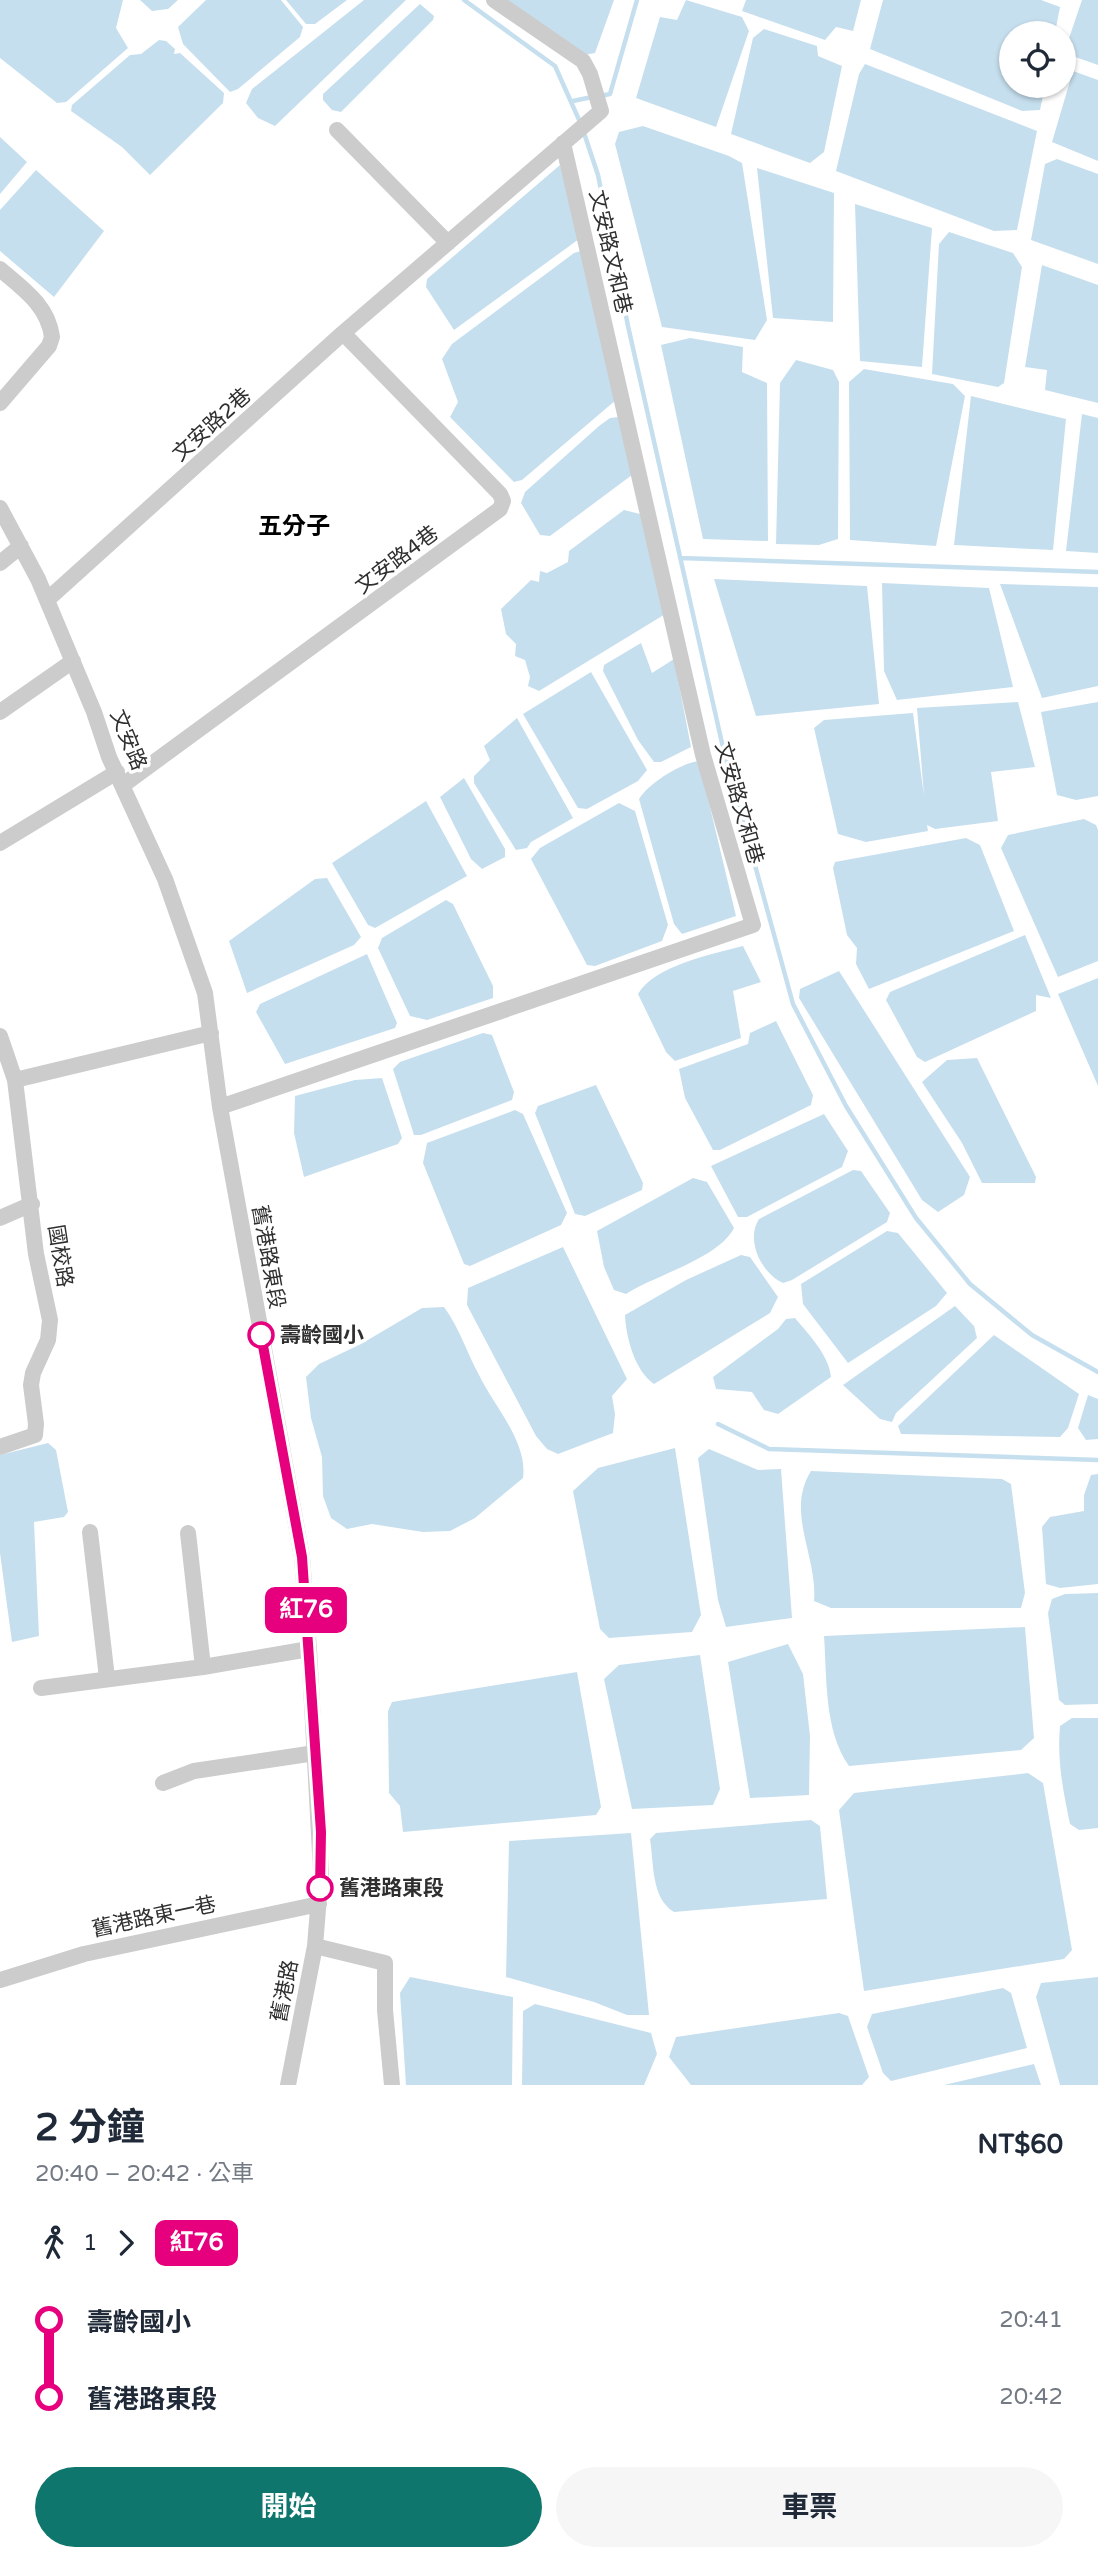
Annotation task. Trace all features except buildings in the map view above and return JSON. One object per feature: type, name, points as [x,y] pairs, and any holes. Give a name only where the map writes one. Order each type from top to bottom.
[{"type":"street","name":"文安路2巷","points":[[47,600],[343,333],[601,111],[583,61],[494,0]]},
{"type":"street","points":[[337,130],[447,243]]},
{"type":"street","name":"文安路文和巷","points":[[220,1107],[753,925],[703,755],[567,139]]},
{"type":"street","points":[[0,269],[33,297],[52,337],[49,346],[0,403]]},
{"type":"street","name":"文安路4巷","points":[[120,778],[500,509],[503,501],[500,494],[343,333]]},
{"type":"street","name":"文安路","points":[[0,508],[47,600],[73,661],[120,778],[165,879],[205,993]]},
{"type":"street","points":[[0,563],[21,546]]},
{"type":"street","points":[[0,712],[73,661]]},
{"type":"street","points":[[0,843],[120,778]]},
{"type":"street","name":"舊港路東段","points":[[205,993],[220,1107],[302,1557],[321,1832],[319,1904]]},
{"type":"street","points":[[15,1080],[211,1033]]},
{"type":"street","name":"國校路","points":[[0,1036],[15,1080],[36,1254],[50,1320],[48,1340],[33,1373],[31,1385],[37,1424],[35,1435],[0,1447]]},
{"type":"street","points":[[0,1218],[32,1204]]},
{"type":"street","points":[[90,1532],[107,1678]]},
{"type":"street","points":[[188,1533],[203,1667]]},
{"type":"street","points":[[41,1688],[203,1667],[309,1649]]},
{"type":"street","points":[[163,1783],[194,1770],[315,1753]]},
{"type":"street","name":"舊港路","points":[[288,2085],[315,1946],[319,1904]]},
{"type":"street","name":"舊港路東一巷","points":[[0,1980],[83,1954],[319,1904]]},
{"type":"street","points":[[315,1946],[385,1963],[384,2010],[392,2085]]},
{"type":"water","points":[[0,0],[123,0],[116,28],[128,48],[66,102],[57,103],[0,58]]},
{"type":"water","points":[[140,0],[178,0],[168,9],[152,11]]},
{"type":"water","points":[[206,0],[281,0],[303,27],[300,37],[238,89],[230,92],[183,44],[178,27]]},
{"type":"water","points":[[286,0],[347,0],[315,24],[306,24]]},
{"type":"water","points":[[364,0],[406,0],[275,126],[258,118],[246,103],[252,89]]},
{"type":"water","points":[[502,0],[614,0],[595,53],[584,55]]},
{"type":"water","points":[[686,0],[742,17],[749,31],[716,127],[636,98],[660,17],[677,20]]},
{"type":"water","points":[[746,0],[861,0],[853,31],[836,27],[825,40],[742,11]]},
{"type":"water","points":[[883,0],[1041,0],[1060,7],[1057,21],[999,21],[999,98],[1042,98],[1040,110],[1022,111],[870,49]]},
{"type":"water","points":[[1082,0],[1098,0],[1098,65],[1076,57],[1075,21]]},
{"type":"water","points":[[420,4],[434,16],[433,20],[341,112],[332,110],[323,100],[323,94]]},
{"type":"water","points":[[764,29],[817,46],[818,56],[842,66],[824,152],[810,163],[731,134],[753,38]]},
{"type":"water","points":[[159,40],[166,41],[175,49],[174,54],[180,53],[224,93],[223,103],[150,175],[122,147],[71,111],[72,105],[130,55],[141,54]]},
{"type":"water","points":[[865,64],[1037,131],[1017,230],[994,231],[836,171],[859,74]]},
{"type":"water","points":[[1076,72],[1098,80],[1098,161],[1052,142],[1065,98],[1076,98]]},
{"type":"water","points":[[643,126],[742,163],[767,320],[755,340],[662,327],[615,144],[619,132]]},
{"type":"water","points":[[0,137],[27,162],[0,194]]},
{"type":"water","points":[[1057,159],[1098,174],[1098,264],[1031,240],[1045,164]]},
{"type":"water","points":[[560,165],[579,239],[454,330],[426,287],[427,279]]},
{"type":"water","points":[[757,168],[834,193],[833,322],[773,318]]},
{"type":"water","points":[[36,170],[104,231],[54,297],[0,251],[0,210]]},
{"type":"water","points":[[855,204],[932,228],[922,367],[860,361]]},
{"type":"water","points":[[949,232],[1013,253],[1022,267],[1004,383],[998,387],[932,374],[939,244]]},
{"type":"water","points":[[584,250],[616,400],[522,480],[514,482],[450,417],[458,402],[442,359],[452,344],[574,253]]},
{"type":"water","points":[[1042,265],[1098,285],[1098,403],[1045,390],[1047,370],[1025,367]]},
{"type":"water","points":[[690,338],[743,347],[742,372],[767,383],[768,541],[703,539],[661,345]]},
{"type":"water","points":[[796,360],[833,370],[839,382],[838,539],[819,545],[776,544],[780,383]]},
{"type":"water","points":[[864,369],[953,384],[965,396],[936,546],[850,540],[849,382]]},
{"type":"water","points":[[971,396],[1066,419],[1053,550],[954,545]]},
{"type":"water","points":[[1082,414],[1098,418],[1098,553],[1066,551]]},
{"type":"water","points":[[619,417],[632,475],[550,536],[540,535],[521,503],[525,492],[599,426],[610,418]]},
{"type":"water","points":[[624,510],[644,515],[667,613],[539,691],[528,686],[530,677],[525,660],[515,656],[516,644],[506,634],[501,609],[531,580],[539,582],[540,571],[547,573],[568,562],[569,551]]},
{"type":"water","points":[[714,579],[867,586],[879,704],[756,716]]},
{"type":"water","points":[[882,583],[989,588],[1013,687],[897,700],[884,671]]},
{"type":"water","points":[[1000,584],[1098,587],[1098,686],[1042,698]]},
{"type":"water","points":[[641,643],[652,673],[674,659],[691,747],[661,762],[654,762],[638,740],[603,671],[604,665]]},
{"type":"water","points":[[591,672],[647,770],[638,781],[587,809],[578,808],[523,714]]},
{"type":"water","points":[[1018,702],[1035,767],[991,772],[998,821],[935,829],[927,825],[928,831],[866,842],[838,834],[814,728],[824,720],[913,713],[924,796],[917,708]]},
{"type":"water","points":[[1098,702],[1098,796],[1076,800],[1057,795],[1041,712]]},
{"type":"water","points":[[517,718],[573,818],[531,842],[527,848],[516,850],[474,783],[474,776],[490,760],[484,746]]},
{"type":"water","points":[[699,761],[736,916],[682,934],[674,924],[639,799],[666,775]]},
{"type":"water","points":[[464,778],[505,849],[505,857],[482,869],[471,859],[440,797]]},
{"type":"water","points":[[426,801],[467,876],[375,928],[368,925],[332,863]]},
{"type":"water","points":[[619,803],[635,811],[668,925],[662,941],[595,966],[587,965],[531,859],[540,848]]},
{"type":"water","points":[[1084,819],[1096,825],[1098,830],[1098,961],[1058,977],[1001,848],[1008,835]]},
{"type":"water","points":[[966,838],[980,845],[1014,931],[869,989],[856,964],[857,948],[847,935],[833,868],[835,862]]},
{"type":"water","points":[[327,878],[361,937],[354,945],[247,993],[229,941],[315,879]]},
{"type":"water","points":[[446,900],[453,904],[493,986],[493,998],[427,1020],[410,1016],[378,948],[382,938]]},
{"type":"water","points":[[1025,935],[1051,998],[1036,995],[1036,1011],[925,1062],[917,1057],[886,1000],[890,992]]},
{"type":"water","points":[[743,946],[761,982],[733,991],[741,1038],[675,1061],[666,1052],[638,994],[657,976],[685,962]]},
{"type":"water","points":[[367,954],[397,1023],[395,1028],[285,1064],[256,1012],[260,1004]]},
{"type":"water","points":[[839,971],[970,1177],[964,1195],[938,1212],[922,1200],[799,998],[800,989]]},
{"type":"water","points":[[1098,978],[1098,1086],[1058,994]]},
{"type":"water","points":[[776,1021],[813,1095],[811,1105],[720,1150],[713,1150],[685,1098],[679,1069],[748,1044],[750,1033]]},
{"type":"water","points":[[483,1033],[492,1035],[514,1092],[512,1100],[421,1135],[414,1135],[393,1069],[400,1062]]},
{"type":"water","points":[[977,1058],[1036,1177],[1035,1183],[982,1183],[962,1143],[922,1082],[947,1060]]},
{"type":"water","points":[[382,1078],[402,1138],[398,1144],[304,1177],[294,1133],[295,1096],[355,1080]]},
{"type":"water","points":[[596,1085],[643,1183],[642,1190],[585,1216],[575,1214],[535,1113],[538,1106]]},
{"type":"water","points":[[515,1110],[523,1114],[567,1213],[561,1225],[470,1266],[464,1264],[423,1163],[427,1143]]},
{"type":"water","points":[[824,1114],[848,1151],[842,1167],[747,1217],[738,1217],[711,1166]]},
{"type":"water","points":[[853,1170],[861,1171],[890,1213],[887,1222],[792,1280],[783,1283],[775,1279],[762,1264],[755,1246],[755,1227],[759,1219]]},
{"type":"water","points":[[693,1178],[707,1182],[734,1228],[714,1249],[685,1266],[626,1294],[614,1290],[604,1267],[597,1231]]},
{"type":"water","points":[[887,1231],[898,1233],[947,1293],[936,1306],[848,1363],[803,1304],[801,1284]]},
{"type":"water","points":[[563,1247],[627,1379],[612,1396],[615,1414],[613,1433],[558,1454],[547,1449],[536,1436],[467,1305],[468,1288]]},
{"type":"water","points":[[741,1255],[750,1257],[778,1297],[770,1313],[654,1384],[637,1363],[627,1334],[625,1315],[686,1280]]},
{"type":"water","points":[[955,1306],[974,1326],[977,1338],[896,1413],[892,1422],[880,1419],[843,1385]]},
{"type":"water","points":[[444,1307],[515,1438],[523,1465],[523,1478],[475,1518],[450,1531],[423,1532],[372,1524],[347,1529],[331,1518],[323,1496],[322,1457],[311,1418],[306,1377],[319,1364],[361,1344],[422,1308]]},
{"type":"water","points":[[795,1318],[822,1353],[831,1377],[778,1414],[764,1410],[752,1392],[716,1389],[713,1377],[778,1329],[786,1319]]},
{"type":"water","points":[[994,1335],[1079,1394],[1068,1428],[1060,1437],[901,1434],[898,1426]]},
{"type":"water","points":[[1088,1395],[1098,1399],[1098,1439],[1086,1440],[1078,1428]]},
{"type":"water","points":[[48,1443],[56,1450],[68,1512],[64,1517],[34,1522],[39,1636],[12,1642],[0,1553],[0,1455]]},
{"type":"water","points":[[675,1448],[701,1615],[692,1632],[609,1638],[600,1629],[573,1491],[598,1468]]},
{"type":"water","points":[[709,1449],[758,1470],[781,1469],[792,1618],[726,1627],[718,1600],[698,1458]]},
{"type":"water","points":[[811,1471],[1002,1479],[1011,1484],[1025,1593],[1021,1608],[831,1608],[814,1601],[812,1568],[804,1535],[801,1502]]},
{"type":"water","points":[[1098,1474],[1098,1584],[1060,1588],[1046,1584],[1042,1527],[1050,1517],[1084,1511],[1084,1495],[1091,1475]]},
{"type":"water","points":[[1098,1593],[1098,1704],[1065,1705],[1059,1700],[1048,1613],[1052,1599],[1065,1594]]},
{"type":"water","points":[[1025,1627],[1034,1738],[1021,1750],[849,1766],[835,1737],[831,1721],[824,1636]]},
{"type":"water","points":[[788,1644],[803,1674],[810,1736],[809,1795],[750,1798],[728,1662]]},
{"type":"water","points":[[700,1655],[720,1789],[713,1805],[632,1809],[604,1679],[619,1665]]},
{"type":"water","points":[[577,1672],[601,1807],[596,1815],[403,1832],[400,1806],[389,1793],[388,1711],[392,1702]]},
{"type":"water","points":[[1072,1718],[1098,1718],[1098,1828],[1079,1830],[1070,1824],[1061,1775],[1059,1739],[1060,1726]]},
{"type":"water","points":[[1028,1773],[1043,1783],[1072,1950],[1064,1959],[864,1991],[839,1810],[854,1793]]},
{"type":"water","points":[[811,1820],[820,1826],[827,1899],[674,1912],[661,1898],[655,1880],[650,1839],[656,1833]]},
{"type":"water","points":[[631,1833],[649,2015],[627,2015],[594,2002],[506,1977],[509,1841]]},
{"type":"water","points":[[410,1977],[513,1997],[512,2085],[406,2085],[400,1993]]},
{"type":"water","points":[[1098,1977],[1098,2085],[1060,2085],[1036,1997],[1041,1983]]},
{"type":"water","points":[[1003,1988],[1011,1993],[1027,2048],[891,2081],[883,2073],[867,2027],[872,2014]]},
{"type":"water","points":[[535,2004],[651,2033],[657,2054],[644,2085],[522,2085],[523,2011]]},
{"type":"water","points":[[839,2013],[848,2016],[869,2077],[862,2085],[691,2085],[669,2057],[676,2037]]},
{"type":"water","points":[[1034,2064],[1041,2085],[944,2085]]},
{"type":"waterway","points":[[464,0],[555,66],[580,122]]},
{"type":"waterway","points":[[600,96],[610,94],[637,0]]},
{"type":"waterway","points":[[573,101],[592,97]]},
{"type":"waterway","points":[[583,130],[598,175],[628,326],[724,752],[793,1004],[846,1106],[916,1218],[970,1284],[1032,1335],[1098,1372]]},
{"type":"waterway","points":[[680,558],[1098,572]]},
{"type":"waterway","points":[[718,1424],[769,1449],[1098,1460]]},
{"type":"bus line","name":"紅76","points":[[261,1335],[302,1557],[321,1832],[320,1888]]},
{"type":"place","name":"壽齡國小","points":[[261,1335]]},
{"type":"place","name":"舊港路東段","points":[[320,1888]]},
{"type":"district","name":"五分子","points":[[294,526]]}]
